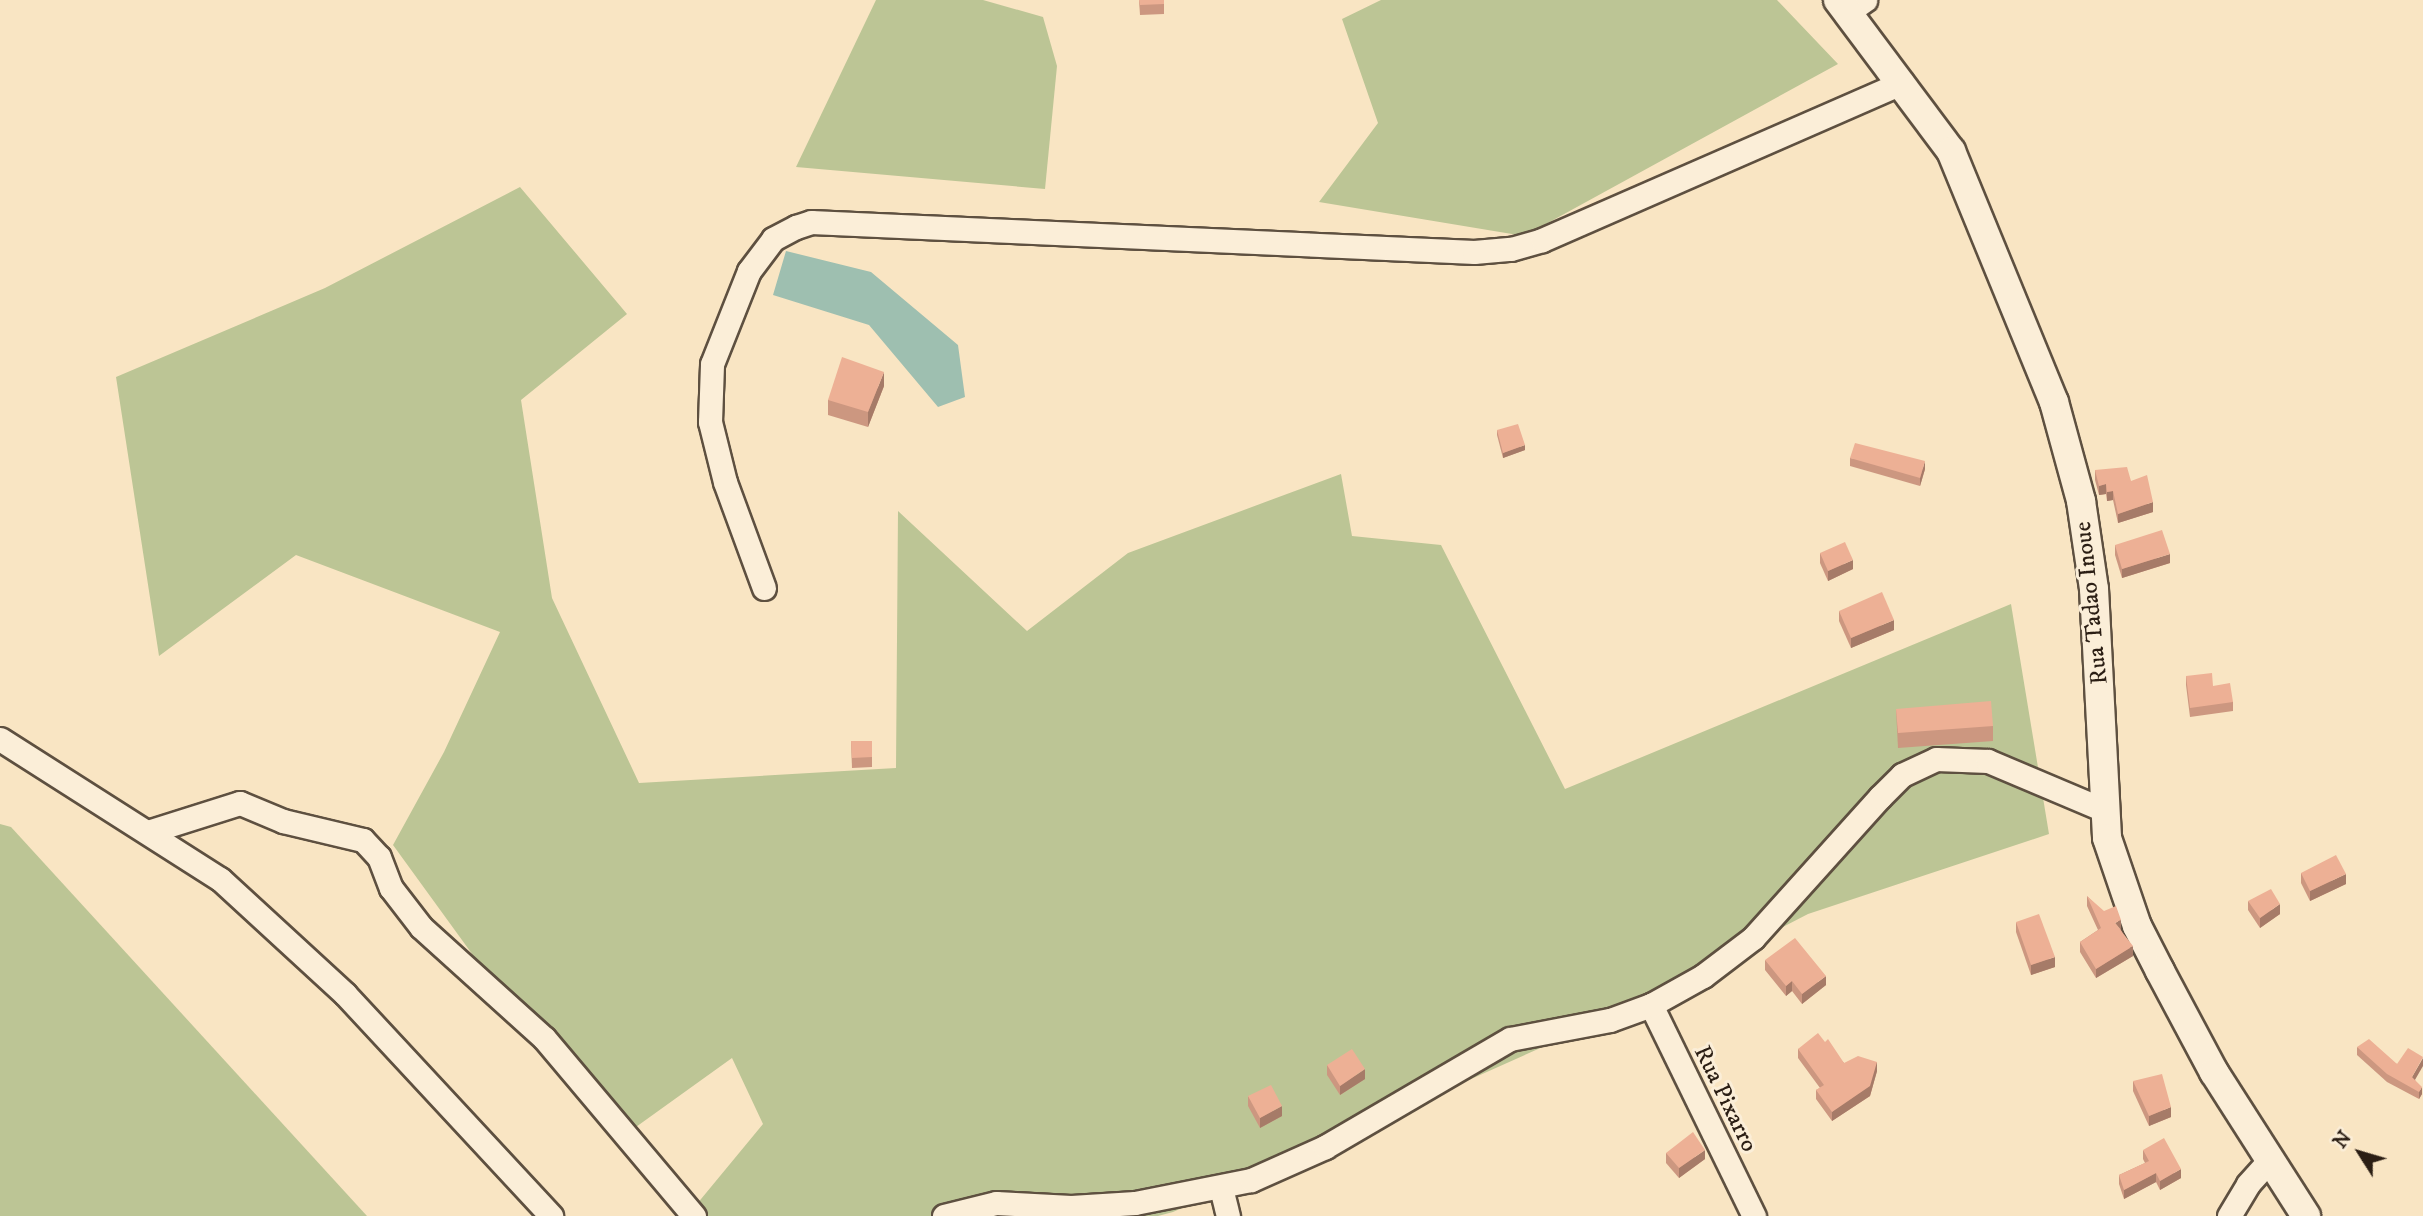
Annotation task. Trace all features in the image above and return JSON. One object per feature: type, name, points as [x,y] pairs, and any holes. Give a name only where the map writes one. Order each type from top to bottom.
[{"type":"street","name":"Rua Tadao Inoue","points":[[1850,4],[1951,151],[2054,402],[2070,454],[2094,589],[2107,838],[2137,926],[2214,1072],[2306,1216]]},
{"type":"street","points":[[764,588],[725,482],[710,422],[712,364],[749,271],[773,239],[796,227],[811,222],[1474,252],[1510,249],[1542,240],[1902,83]]},
{"type":"street","points":[[0,739],[152,831],[220,879],[345,994],[551,1216]]},
{"type":"street","points":[[944,1216],[996,1203],[1100,1206],[1221,1188],[1298,1161],[1510,1039],[1610,1020],[1651,1005],[1703,976],[1753,938],[1853,822],[1902,775],[1920,765],[1953,757],[1988,761],[2105,810]]},
{"type":"street","points":[[152,831],[240,803],[283,821],[363,840],[379,857],[391,888],[421,927],[544,1038],[694,1216]]},
{"type":"street","name":"Rua Pixarro","points":[[1651,1005],[1754,1216]]},
{"type":"street","points":[[2229,1216],[2248,1184],[2269,1161]]},
{"type":"street","points":[[1221,1188],[1228,1216]]},
{"type":"green space","points":[[876,0],[983,0],[1043,17],[1057,66],[1045,189],[796,167]]},
{"type":"green space","points":[[1381,0],[1777,0],[1838,64],[1524,236],[1319,202],[1378,123],[1342,19]]},
{"type":"green space","points":[[520,187],[627,314],[521,400],[552,598],[639,783],[896,768],[898,511],[1027,631],[1128,553],[1341,474],[1352,536],[1441,545],[1565,789],[2011,604],[2049,834],[1808,914],[1601,1021],[1173,1212],[1158,1216],[687,1216],[763,1124],[732,1058],[622,1137],[491,980],[393,845],[444,752],[500,632],[296,555],[159,656],[116,377],[325,288]]},
{"type":"green space","points":[[0,824],[11,827],[367,1216],[0,1216]]},
{"type":"shaded area","points":[[786,251],[871,272],[958,345],[965,397],[938,407],[869,325],[773,295]]},
{"type":"building","points":[[1139,0],[1164,0],[1164,4],[1140,5]]},
{"type":"building","points":[[842,357],[884,372],[868,412],[828,400]]},
{"type":"building","points":[[1518,424],[1525,445],[1503,453],[1497,430]]},
{"type":"building","points":[[1855,443],[1925,461],[1920,478],[1850,458]]},
{"type":"building","points":[[2127,467],[2131,481],[2147,475],[2153,502],[2118,514],[2113,491],[2107,492],[2106,484],[2099,486],[2095,470]]},
{"type":"building","points":[[2162,530],[2170,554],[2122,569],[2115,545]]},
{"type":"building","points":[[1845,542],[1853,560],[1828,571],[1820,553]]},
{"type":"building","points":[[1882,592],[1894,620],[1851,638],[1839,611]]},
{"type":"building","points":[[2212,673],[2213,686],[2230,683],[2233,702],[2190,708],[2186,676]]},
{"type":"building","points":[[1991,701],[1993,726],[1898,733],[1896,709]]},
{"type":"building","points":[[851,741],[872,741],[872,757],[852,758]]},
{"type":"building","points":[[2336,855],[2346,874],[2310,891],[2301,873]]},
{"type":"building","points":[[2271,889],[2280,904],[2260,918],[2248,901]]},
{"type":"building","points":[[2087,896],[2104,911],[2116,906],[2121,920],[2115,923],[2133,946],[2096,969],[2080,942],[2101,928]]},
{"type":"building","points":[[2039,914],[2055,957],[2031,965],[2016,922]]},
{"type":"building","points":[[1795,938],[1826,976],[1802,994],[1792,981],[1786,986],[1765,960]]},
{"type":"building","points":[[1818,1033],[1825,1042],[1828,1039],[1844,1063],[1858,1056],[1877,1062],[1870,1086],[1832,1112],[1816,1090],[1824,1085],[1798,1049]]},
{"type":"building","points":[[2369,1039],[2397,1064],[2408,1048],[2423,1057],[2412,1077],[2422,1087],[2419,1092],[2387,1074],[2357,1047]]},
{"type":"building","points":[[1352,1049],[1365,1069],[1340,1086],[1327,1065]]},
{"type":"building","points":[[2162,1074],[2171,1107],[2149,1116],[2133,1081]]},
{"type":"building","points":[[1271,1085],[1282,1106],[1260,1118],[1248,1096]]},
{"type":"building","points":[[1693,1132],[1705,1150],[1679,1168],[1666,1153]]},
{"type":"building","points":[[2164,1138],[2181,1169],[2160,1181],[2156,1173],[2124,1190],[2119,1175],[2149,1161],[2143,1150]]}]
